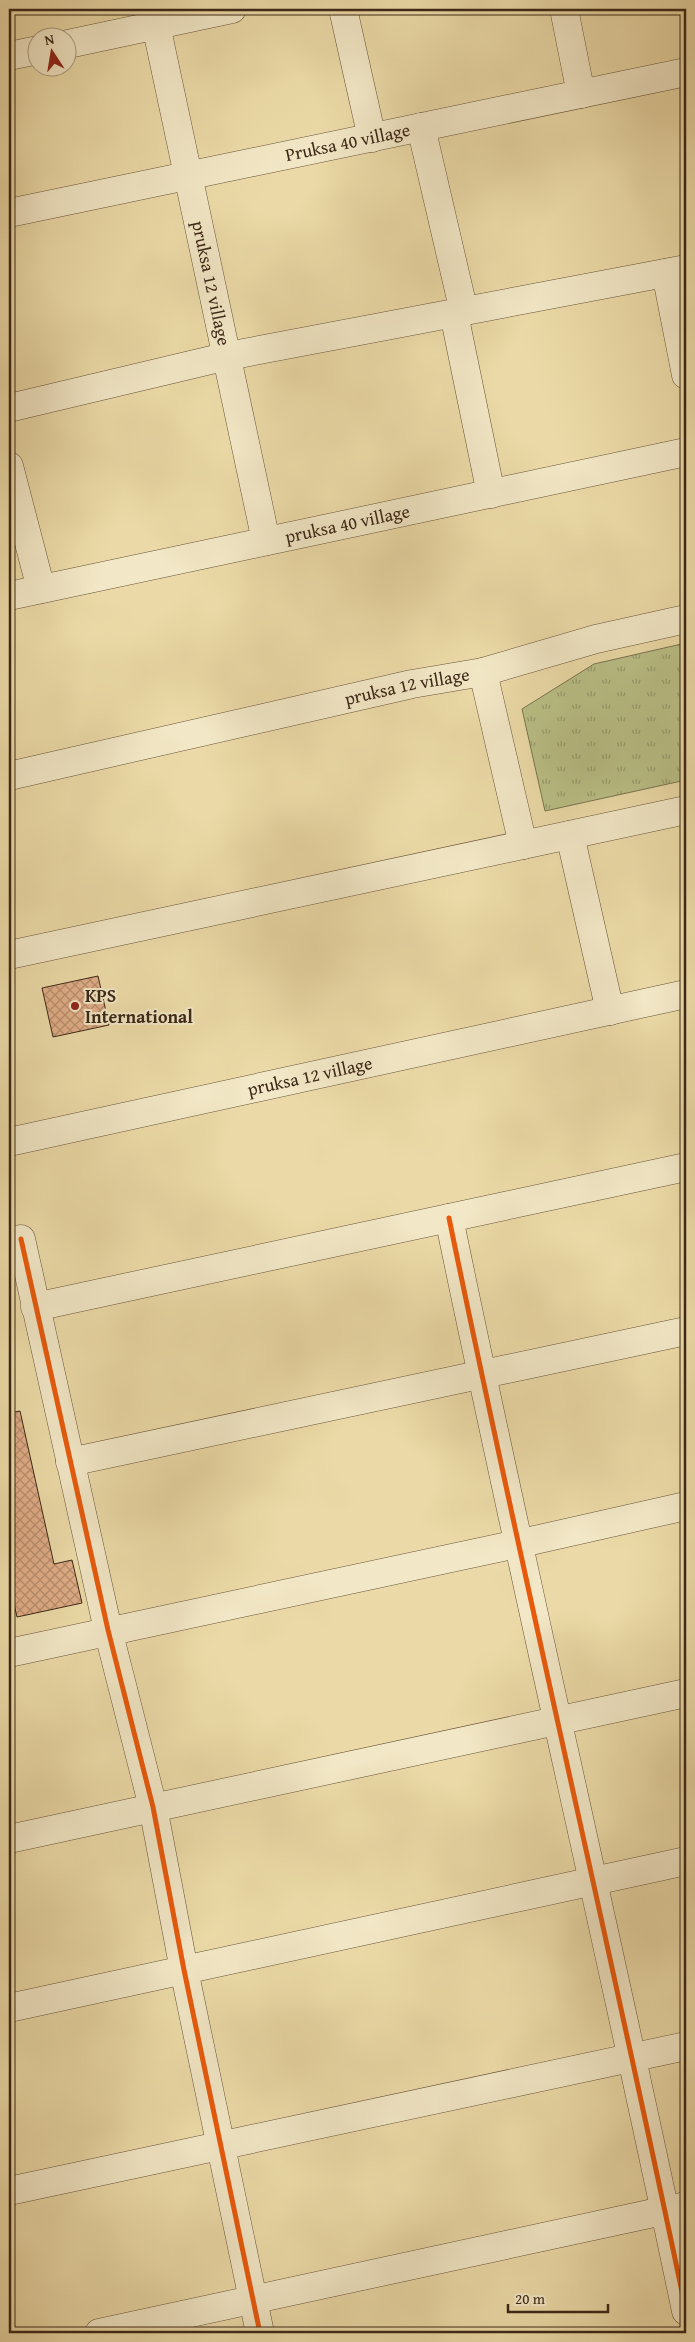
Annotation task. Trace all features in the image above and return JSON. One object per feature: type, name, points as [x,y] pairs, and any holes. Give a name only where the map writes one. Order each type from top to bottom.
[{"type":"street","points":[[78,42],[232,9]]},
{"type":"street","points":[[343,9],[372,138]]},
{"type":"street","points":[[564,9],[581,94]]},
{"type":"street","name":"pruksa 12 village","points":[[156,25],[266,541]]},
{"type":"street","points":[[9,56],[28,52]]},
{"type":"street","name":"Pruksa 40 village","points":[[9,213],[686,72]]},
{"type":"street","points":[[421,127],[459,313],[491,494]]},
{"type":"street","points":[[9,408],[228,356],[676,271],[686,375]]},
{"type":"street","name":"pruksa 40 village","points":[[9,596],[686,452]]},
{"type":"street","points":[[9,466],[41,589]]},
{"type":"street","name":"pruksa 12 village","points":[[9,776],[412,684],[483,672],[596,639],[686,619]]},
{"type":"street","name":"pruksa 12 village","points":[[483,672],[523,845]]},
{"type":"street","points":[[9,956],[686,810]]},
{"type":"street","points":[[570,835],[610,1011]]},
{"type":"street","name":"pruksa 12 village","points":[[9,1142],[686,994]]},
{"type":"street","points":[[36,1306],[686,1167]]},
{"type":"street","points":[[449,1218],[517,1544],[633,2058],[676,2208],[686,2311]]},
{"type":"street","points":[[21,1239],[108,1630],[153,1807],[184,1970],[260,2333]]},
{"type":"street","points":[[70,1462],[686,1331]]},
{"type":"street","points":[[9,1653],[686,1506]]},
{"type":"street","points":[[9,1839],[686,1693]]},
{"type":"street","points":[[9,2008],[686,1861]]},
{"type":"street","points":[[9,2191],[686,2046]]},
{"type":"street","points":[[99,2333],[676,2208]]},
{"type":"green space","points":[[686,643],[686,780],[545,811],[522,709],[594,664]]},
{"type":"building","name":"KPS International","points":[[98,976],[109,1025],[53,1037],[42,988]]},
{"type":"building","points":[[20,1411],[54,1564],[72,1560],[82,1603],[17,1617],[9,1582],[9,1413]]},
{"type":"cycle path","points":[[449,1218],[686,2311]]},
{"type":"cycle path","points":[[21,1239],[108,1630],[153,1807],[184,1970],[260,2333]]},
{"type":"place","name":"KPS International","points":[[75,1006]]}]
